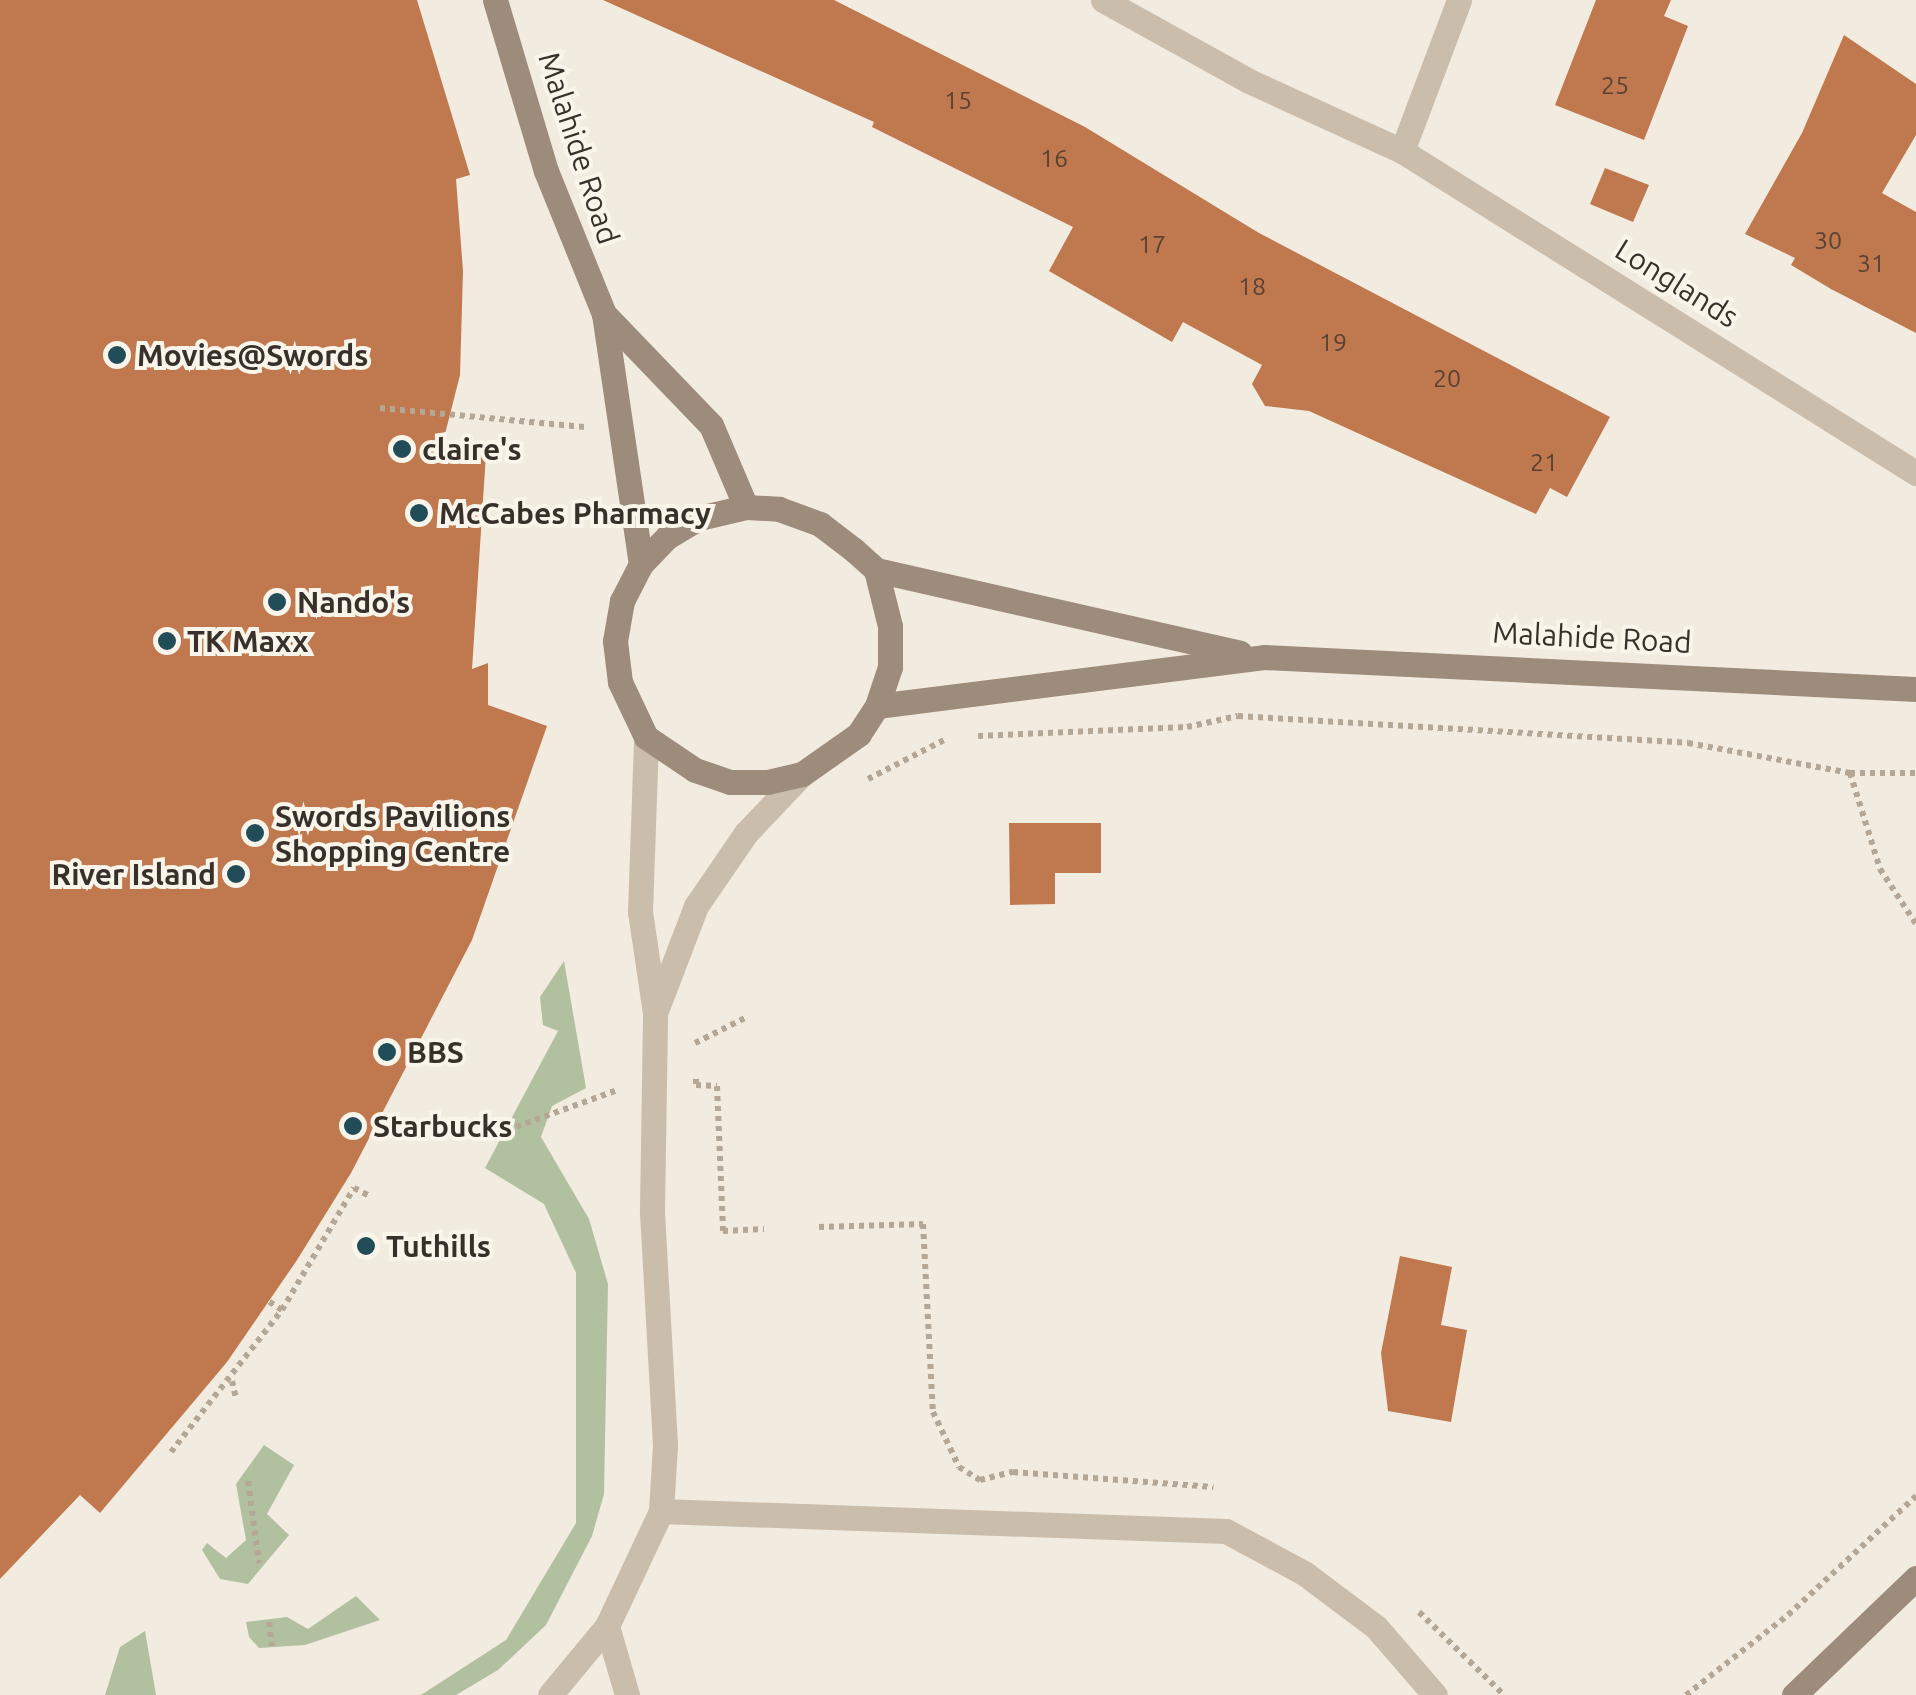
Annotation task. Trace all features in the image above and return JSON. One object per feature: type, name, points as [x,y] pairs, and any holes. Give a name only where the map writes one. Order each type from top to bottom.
[{"type":"main road","name":"Malahide Road","points":[[495,0],[546,171],[604,314],[641,564]]},
{"type":"main road","name":"Malahide Road","points":[[604,314],[711,426],[746,507]]},
{"type":"main road","points":[[746,507],[779,509],[820,524],[876,570],[890,626],[890,667],[878,706],[858,734],[802,774],[730,782],[695,770],[646,737],[620,682],[615,641],[622,601],[641,564],[667,537],[699,518],[746,507]]},
{"type":"main road","name":"Malahide Road","points":[[876,570],[1264,658]]},
{"type":"main road","name":"Malahide Road","points":[[878,706],[1264,658],[1916,689]]},
{"type":"main road","points":[[1794,1695],[1916,1578]]},
{"type":"street","name":"Longlands","points":[[1103,0],[1249,82],[1402,151],[1916,473]]},
{"type":"street","points":[[1402,151],[1458,0]]},
{"type":"street","points":[[550,1695],[607,1626],[661,1512],[666,1445],[652,1210],[655,1012],[640,912],[646,737]]},
{"type":"street","points":[[655,1012],[696,906],[746,833],[802,774]]},
{"type":"street","points":[[661,1512],[1226,1531],[1304,1573],[1376,1627],[1435,1695]]},
{"type":"street","points":[[607,1626],[626,1695]]},
{"type":"path","points":[[380,408],[620,430]]},
{"type":"path","points":[[851,788],[948,738],[1187,727],[1238,716],[1688,743],[1850,773],[1916,773]]},
{"type":"path","points":[[1850,773],[1880,869],[1916,924]]},
{"type":"path","points":[[695,1043],[747,1017]]},
{"type":"path","points":[[694,1027],[695,1054]]},
{"type":"path","points":[[696,1070],[696,1085],[717,1086],[723,1231],[764,1229]]},
{"type":"path","points":[[507,1130],[615,1091]]},
{"type":"path","points":[[171,1452],[282,1310],[354,1188],[372,1198]]},
{"type":"path","points":[[819,1227],[924,1224],[926,1316]]},
{"type":"path","points":[[268,1301],[282,1310]]},
{"type":"path","points":[[231,1380],[236,1398]]},
{"type":"path","points":[[248,1481],[259,1563]]},
{"type":"path","points":[[1686,1695],[1788,1615],[1916,1496]]},
{"type":"path","points":[[269,1622],[272,1646]]},
{"type":"green space","points":[[564,961],[586,1088],[552,1106],[541,1137],[589,1219],[608,1284],[604,1494],[592,1536],[546,1625],[498,1670],[456,1695],[421,1695],[506,1640],[576,1523],[576,1273],[544,1204],[485,1168],[558,1031],[543,1025],[540,997]]},
{"type":"green space","points":[[264,1445],[294,1465],[267,1514],[289,1535],[248,1584],[220,1579],[202,1550],[207,1543],[226,1558],[246,1540],[236,1484]]},
{"type":"green space","points":[[356,1596],[380,1620],[305,1645],[259,1648],[249,1637],[246,1622],[287,1617],[308,1629]]},
{"type":"green space","points":[[145,1631],[156,1695],[105,1695],[120,1647]]},
{"type":"building","name":"Swords Pavilions Shopping Centre","points":[[0,0],[417,0],[470,175],[456,179],[463,271],[460,375],[442,446],[486,454],[472,669],[488,663],[488,705],[547,726],[472,940],[351,1173],[297,1260],[227,1362],[100,1513],[80,1495],[0,1579]]},
{"type":"building","points":[[603,0],[834,0],[1085,127],[1259,233],[1610,417],[1567,497],[1550,488],[1536,514],[1309,411],[1265,406],[1252,384],[1262,365],[1183,322],[1172,342],[1049,271],[1073,227],[872,127],[874,122]]},
{"type":"building","points":[[1596,0],[1671,0],[1664,16],[1688,26],[1644,140],[1555,105]]},
{"type":"building","points":[[1844,35],[1916,84],[1916,135],[1882,193],[1916,212],[1916,333],[1831,289],[1791,265],[1795,258],[1745,234],[1802,133]]},
{"type":"building","points":[[1605,168],[1649,185],[1633,222],[1590,204]]},
{"type":"building","points":[[1009,823],[1101,823],[1101,873],[1055,873],[1055,904],[1010,905]]},
{"type":"building","points":[[1400,1256],[1452,1267],[1441,1325],[1467,1330],[1451,1422],[1388,1411],[1381,1353]]},
{"type":"place","name":"Movies@Swords","points":[[117,355]]},
{"type":"place","name":"claire's","points":[[402,449]]},
{"type":"place","name":"McCabes Pharmacy","points":[[419,513]]},
{"type":"place","name":"Nando's","points":[[277,602]]},
{"type":"place","name":"TK Maxx","points":[[167,641]]},
{"type":"place","name":"Swords Pavilions Shopping Centre","points":[[255,833]]},
{"type":"place","name":"River Island","points":[[236,874]]},
{"type":"place","name":"BBS","points":[[387,1052]]},
{"type":"place","name":"Starbucks","points":[[353,1126]]},
{"type":"place","name":"Tuthills","points":[[366,1246]]}]
